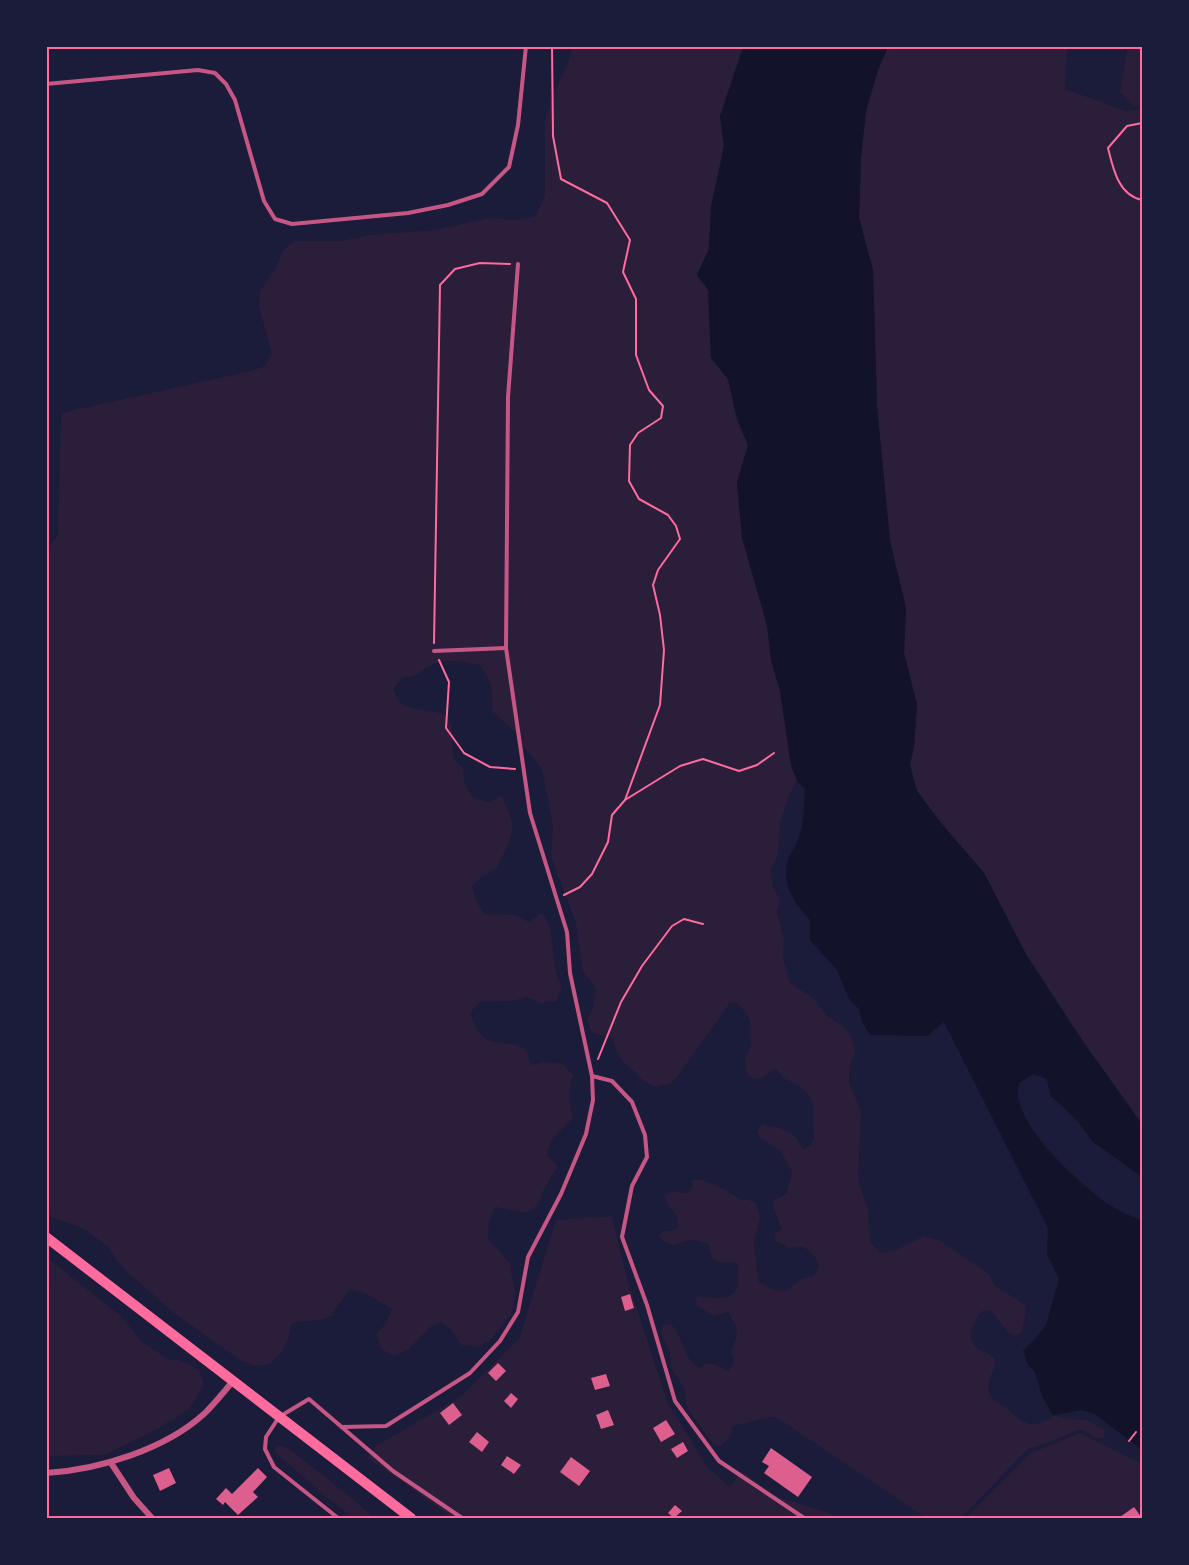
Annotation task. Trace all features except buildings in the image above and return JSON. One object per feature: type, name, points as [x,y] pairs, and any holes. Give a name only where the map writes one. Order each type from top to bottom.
[{"type":"main road","points":[[46,1237],[411,1518]]},
{"type":"street","points":[[46,1473],[68,1472],[111,1462],[185,1429],[205,1413],[233,1381]]},
{"type":"street","points":[[111,1462],[134,1498],[152,1518]]},
{"type":"lane","points":[[46,84],[198,70],[215,73],[226,84],[235,100],[264,201],[275,219],[292,224],[408,213],[448,206],[482,194],[509,167],[518,125],[526,46]]},
{"type":"lane","points":[[342,1427],[386,1426],[470,1373],[500,1341],[518,1312],[528,1257],[561,1194],[586,1134],[592,1100],[592,1076],[570,973],[567,932],[530,813],[506,648],[508,397],[518,264]]},
{"type":"lane","points":[[434,651],[506,648]]},
{"type":"lane","points":[[592,1076],[612,1081],[632,1102],[645,1135],[647,1157],[632,1186],[622,1237],[647,1305],[675,1401],[718,1461],[804,1518]]},
{"type":"lane","points":[[338,1518],[274,1467],[265,1449],[266,1437],[279,1417],[309,1399],[393,1470],[462,1518]]},
{"type":"path","points":[[552,46],[553,136],[561,180],[606,203],[630,240],[622,272],[636,299],[636,355],[648,390],[663,406],[661,418],[638,433],[630,445],[629,481],[639,499],[668,515],[676,526],[680,539],[658,570],[653,585],[660,615],[664,650],[660,705],[625,800]]},
{"type":"path","points":[[1143,123],[1127,126],[1108,147],[1114,176],[1134,198],[1143,200]]},
{"type":"path","points":[[518,264],[480,263],[455,269],[440,285],[434,651],[449,682],[446,728],[464,753],[490,767],[524,770]]},
{"type":"path","points":[[556,899],[580,887],[592,874],[608,842],[612,815],[625,800],[680,766],[703,759],[739,771],[757,765],[774,753]]},
{"type":"path","points":[[592,1076],[621,1002],[642,966],[672,926],[684,919],[703,924]]},
{"type":"path","points":[[1129,1441],[1136,1432]]},
{"type":"shaded area","points":[[572,47],[743,47],[720,116],[724,146],[711,207],[709,249],[697,275],[708,290],[711,358],[728,379],[737,419],[748,446],[737,482],[742,538],[767,625],[771,660],[780,691],[791,765],[797,781],[789,795],[780,824],[778,856],[770,869],[773,887],[780,900],[777,912],[784,939],[783,957],[790,983],[813,998],[826,1015],[851,1035],[855,1051],[849,1067],[849,1082],[861,1112],[858,1180],[868,1210],[870,1242],[881,1253],[896,1250],[924,1236],[939,1240],[990,1275],[994,1285],[1027,1306],[1022,1332],[1016,1336],[1009,1333],[990,1310],[982,1311],[973,1325],[971,1335],[974,1345],[995,1359],[988,1387],[991,1397],[1021,1420],[1030,1424],[1051,1419],[1053,1415],[1090,1421],[1104,1430],[1104,1438],[1096,1438],[1083,1430],[1075,1431],[1028,1449],[961,1518],[926,1518],[776,1417],[732,1426],[731,1435],[721,1447],[714,1445],[689,1411],[684,1388],[671,1368],[670,1354],[661,1333],[663,1325],[671,1324],[675,1329],[686,1354],[694,1364],[700,1368],[706,1363],[714,1364],[728,1371],[734,1362],[731,1352],[737,1336],[735,1324],[728,1312],[713,1316],[695,1304],[697,1296],[717,1298],[731,1295],[736,1291],[739,1275],[737,1263],[714,1259],[709,1244],[693,1240],[671,1245],[658,1237],[664,1231],[678,1228],[677,1218],[665,1195],[671,1191],[687,1193],[693,1187],[692,1180],[700,1179],[722,1188],[741,1200],[756,1203],[760,1218],[754,1241],[758,1281],[771,1289],[786,1291],[795,1283],[812,1277],[819,1264],[815,1257],[804,1247],[788,1248],[775,1240],[775,1233],[782,1229],[773,1208],[774,1201],[787,1193],[792,1170],[780,1151],[760,1137],[757,1130],[763,1125],[776,1127],[792,1134],[803,1149],[810,1146],[814,1139],[813,1106],[810,1097],[799,1085],[785,1079],[775,1068],[762,1078],[754,1079],[748,1075],[745,1060],[751,1045],[750,1022],[747,1014],[737,1003],[730,1003],[677,1077],[671,1083],[656,1087],[650,1085],[623,1061],[613,1038],[592,1033],[587,1020],[593,1008],[596,988],[583,972],[576,923],[551,857],[553,826],[542,769],[515,732],[492,711],[491,687],[480,665],[453,661],[440,662],[414,676],[402,678],[393,689],[404,705],[444,714],[452,726],[453,757],[463,769],[465,785],[473,797],[488,802],[502,796],[511,820],[512,834],[497,868],[472,886],[476,900],[484,914],[515,915],[529,922],[542,913],[550,926],[556,973],[562,987],[556,1001],[541,1003],[527,997],[512,1001],[480,1002],[470,1013],[475,1026],[486,1039],[526,1049],[531,1065],[545,1062],[563,1064],[573,1075],[570,1107],[573,1118],[551,1140],[547,1155],[558,1166],[543,1191],[539,1204],[527,1213],[495,1207],[489,1223],[488,1239],[509,1262],[515,1292],[512,1314],[490,1340],[477,1347],[461,1345],[452,1331],[441,1321],[429,1328],[408,1350],[394,1356],[381,1349],[376,1334],[386,1323],[392,1309],[365,1293],[350,1289],[332,1313],[334,1315],[291,1324],[288,1340],[281,1353],[269,1364],[255,1366],[240,1360],[174,1313],[127,1272],[108,1247],[95,1237],[82,1228],[51,1217],[47,1213],[46,550],[58,535],[61,413],[265,366],[272,353],[259,307],[260,291],[277,266],[282,252],[294,241],[340,241],[371,235],[435,230],[489,218],[513,220],[536,216],[545,195],[545,120]]},
{"type":"shaded area","points":[[743,47],[888,47],[878,70],[866,111],[861,157],[859,218],[873,270],[877,406],[890,541],[906,608],[904,653],[917,705],[910,765],[917,791],[984,873],[1027,956],[1084,1043],[1142,1124],[1142,1177],[1093,1142],[1075,1118],[1050,1095],[1047,1079],[1033,1074],[1019,1083],[1018,1098],[1024,1114],[1047,1148],[1078,1180],[1105,1202],[1142,1221],[1142,1450],[1095,1414],[1081,1410],[1053,1415],[1042,1396],[1035,1372],[1028,1365],[1023,1351],[1046,1325],[1059,1279],[1047,1254],[1048,1228],[944,1022],[927,1036],[870,1035],[862,1022],[859,1009],[849,999],[837,970],[810,940],[810,920],[798,906],[787,884],[789,857],[801,828],[805,789],[797,781],[791,765],[780,691],[771,660],[767,625],[742,538],[737,482],[748,445],[737,419],[728,379],[711,358],[708,290],[697,275],[709,249],[711,207],[724,146],[720,116]]},
{"type":"shaded area","points":[[888,47],[1067,47],[1065,89],[1126,111],[1142,109],[1142,1124],[1084,1043],[1027,956],[984,873],[917,791],[910,765],[917,705],[904,653],[906,608],[890,541],[877,406],[873,270],[859,218],[861,157],[866,111],[878,70]]},
{"type":"shaded area","points":[[1128,47],[1142,47],[1142,105],[1134,106],[1120,92]]},
{"type":"shaded area","points":[[612,1216],[625,1272],[667,1401],[707,1467],[730,1487],[741,1471],[778,1497],[832,1514],[832,1518],[453,1518],[368,1458],[376,1446],[460,1397],[519,1339],[556,1220]]},
{"type":"shaded area","points":[[47,1258],[121,1316],[140,1340],[169,1360],[178,1359],[199,1370],[204,1385],[189,1409],[154,1431],[104,1455],[47,1456]]},
{"type":"shaded area","points":[[1080,1433],[1142,1464],[1142,1518],[967,1517],[1031,1453]]},
{"type":"shaded area","points":[[278,1445],[288,1448],[358,1503],[373,1518],[354,1518],[325,1496],[274,1451]]}]
